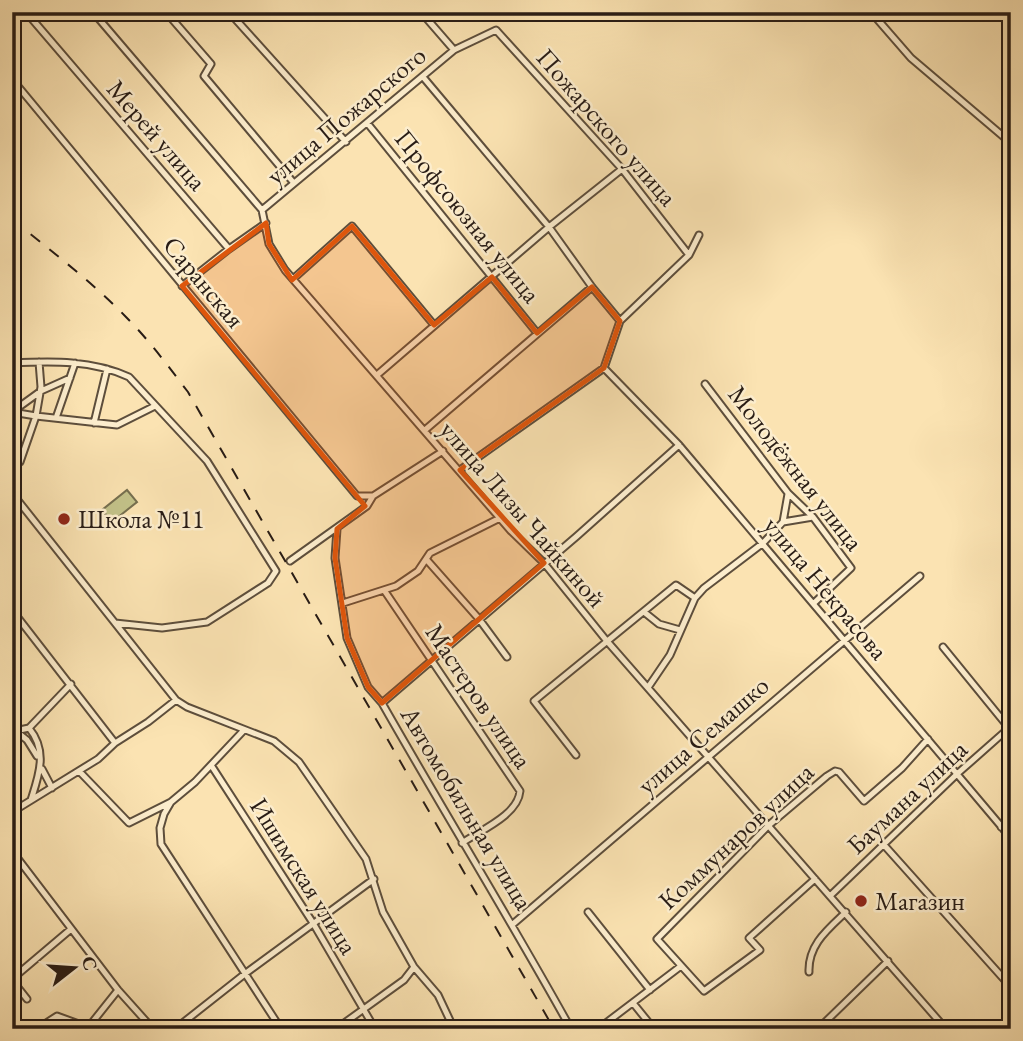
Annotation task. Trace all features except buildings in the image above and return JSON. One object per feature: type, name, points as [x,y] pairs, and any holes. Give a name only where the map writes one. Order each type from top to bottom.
[{"type":"street","points":[[12,17],[18,12]]},
{"type":"street","name":"Мерей улица","points":[[26,12],[229,249]]},
{"type":"street","name":"улица Лизы Чайкиной","points":[[93,12],[262,210],[269,244],[293,279],[500,518],[544,563],[566,593],[946,1029]]},
{"type":"street","points":[[166,12],[211,64],[204,76],[293,183]]},
{"type":"street","points":[[229,12],[346,142]]},
{"type":"street","points":[[421,12],[454,50]]},
{"type":"street","points":[[870,12],[911,58],[1011,143]]},
{"type":"street","name":"Пожарского улица","points":[[454,50],[496,30],[621,169],[689,255]]},
{"type":"street","name":"улица Пожарского","points":[[262,210],[454,50]]},
{"type":"street","points":[[423,77],[549,227],[620,321]]},
{"type":"street","name":"Саранская","points":[[12,79],[357,496],[373,496]]},
{"type":"street","name":"Профсоюзная улица","points":[[368,124],[537,333]]},
{"type":"street","points":[[377,375],[549,227],[621,169]]},
{"type":"street","points":[[183,286],[266,223]]},
{"type":"street","points":[[293,279],[352,226],[435,325]]},
{"type":"street","points":[[460,470],[604,368],[620,321],[689,255],[699,235]]},
{"type":"street","points":[[425,430],[592,287]]},
{"type":"street","points":[[12,466],[20,461],[36,415],[41,391],[38,362]]},
{"type":"street","points":[[12,363],[75,363],[130,377],[207,461],[276,571],[268,583],[207,622],[162,628],[115,623]]},
{"type":"street","points":[[56,418],[75,363]]},
{"type":"street","name":"улица Некрасова","points":[[604,368],[679,445],[1011,838]]},
{"type":"street","points":[[94,423],[107,369]]},
{"type":"street","points":[[12,412],[41,391],[70,378]]},
{"type":"street","name":"Молодёжная улица","points":[[705,384],[788,493],[813,517],[851,568],[814,603]]},
{"type":"street","points":[[12,412],[121,424],[155,406]]},
{"type":"street","points":[[382,703],[679,445]]},
{"type":"street","points":[[290,561],[367,506],[373,496],[443,450]]},
{"type":"street","name":"Ишимская улица","points":[[12,493],[176,700],[187,707],[274,741],[299,762],[354,841],[374,879],[383,912],[414,967],[438,995],[454,1029]]},
{"type":"street","points":[[649,686],[670,655],[695,598],[704,588],[763,543],[783,522],[788,493]]},
{"type":"street","points":[[783,522],[813,517]]},
{"type":"street","points":[[343,603],[396,586],[418,571],[430,553],[500,518]]},
{"type":"street","name":"Автомобильная улица","points":[[337,529],[335,558],[347,638],[368,687],[382,703],[462,843],[513,924],[571,1029]]},
{"type":"street","points":[[426,559],[479,619],[508,657]]},
{"type":"street","name":"улица Семашко","points":[[513,924],[920,576]]},
{"type":"street","points":[[576,755],[534,701],[676,585],[695,598]]},
{"type":"street","name":"Мастеров улица","points":[[384,590],[520,791],[519,799],[512,810],[462,843]]},
{"type":"street","points":[[12,610],[115,743]]},
{"type":"street","points":[[645,612],[659,624],[680,630]]},
{"type":"street","points":[[943,647],[1009,728]]},
{"type":"street","points":[[14,730],[29,728],[71,684]]},
{"type":"street","points":[[12,812],[98,759],[115,743],[176,700]]},
{"type":"street","points":[[29,728],[34,734],[42,768],[31,800]]},
{"type":"street","name":"Баумана улица","points":[[831,895],[1009,728]]},
{"type":"street","points":[[14,730],[32,747],[52,788]]},
{"type":"street","points":[[79,771],[129,823],[171,802],[244,730]]},
{"type":"street","name":"Коммунаров улица","points":[[816,878],[749,938],[760,950],[704,991],[657,939],[769,825],[835,771],[850,782],[864,801],[902,768],[928,740]]},
{"type":"street","name":"Ишимская улица","points":[[211,765],[313,923],[375,1029]]},
{"type":"street","points":[[171,802],[160,828],[161,844],[281,1029]]},
{"type":"street","points":[[1001,827],[1011,820]]},
{"type":"street","points":[[884,845],[1011,986]]},
{"type":"street","points":[[12,851],[15,861],[118,990],[153,1029]]},
{"type":"street","points":[[175,1029],[374,879]]},
{"type":"street","points":[[588,912],[650,990]]},
{"type":"street","points":[[809,972],[808,960],[814,948],[824,932],[846,912]]},
{"type":"street","points":[[27,999],[12,980],[71,929]]},
{"type":"street","points":[[818,1029],[888,961]]},
{"type":"street","points":[[598,1029],[681,966]]},
{"type":"street","points":[[336,1029],[404,980],[414,967]]},
{"type":"street","points":[[37,1029],[57,1016],[87,1028],[118,990]]},
{"type":"street","points":[[633,1003],[654,1029]]},
{"type":"highlighted area","points":[[266,223],[269,244],[292,280],[352,226],[434,325],[492,277],[537,333],[592,287],[620,321],[604,368],[460,470],[544,563],[382,703],[368,687],[347,638],[335,558],[337,529],[365,506],[182,286]]},
{"type":"shaded area","points":[[127,490],[137,502],[112,522],[102,510]]},
{"type":"railway","points":[[12,219],[113,304],[150,344],[188,392],[554,1029]]},
{"type":"place","name":"Школа №11","points":[[64,519]]},
{"type":"place","name":"Магазин","points":[[861,901]]}]
